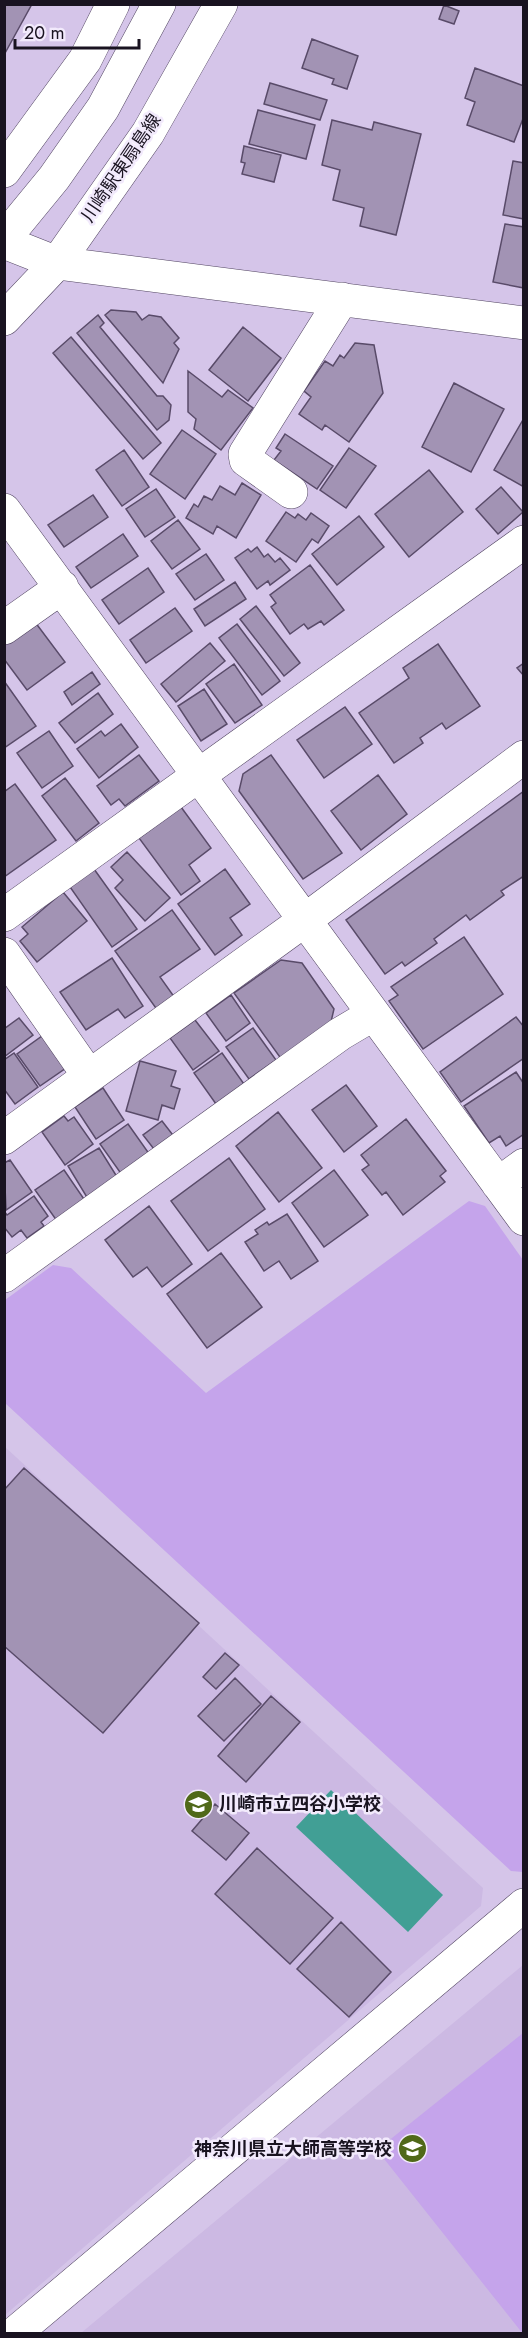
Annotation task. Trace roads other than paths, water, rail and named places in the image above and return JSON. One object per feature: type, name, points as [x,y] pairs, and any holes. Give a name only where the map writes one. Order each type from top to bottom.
[{"type":"main road","points":[[4,171],[85,60],[113,4]]},
{"type":"main road","points":[[159,4],[103,108],[54,178],[4,241],[57,263],[524,323]]},
{"type":"main road","name":"川崎駅東扇島線","points":[[4,319],[57,263],[148,133],[221,4]]},
{"type":"main road","points":[[291,492],[246,460],[245,454],[342,299]]},
{"type":"main road","points":[[4,510],[305,920],[372,1015],[511,1174],[524,1219]]},
{"type":"main road","points":[[4,915],[524,542]]},
{"type":"main road","points":[[4,628],[62,588]]},
{"type":"main road","points":[[4,1138],[305,920],[524,757]]},
{"type":"main road","points":[[4,954],[89,1076]]},
{"type":"main road","points":[[9,1264],[340,1034],[372,1015]]},
{"type":"main road","points":[[14,2334],[524,1905]]},
{"type":"place","name":"川崎市立四谷小学校","points":[[198,1804]]},
{"type":"place","name":"神奈川県立大師高等学校","points":[[413,2149]]}]
